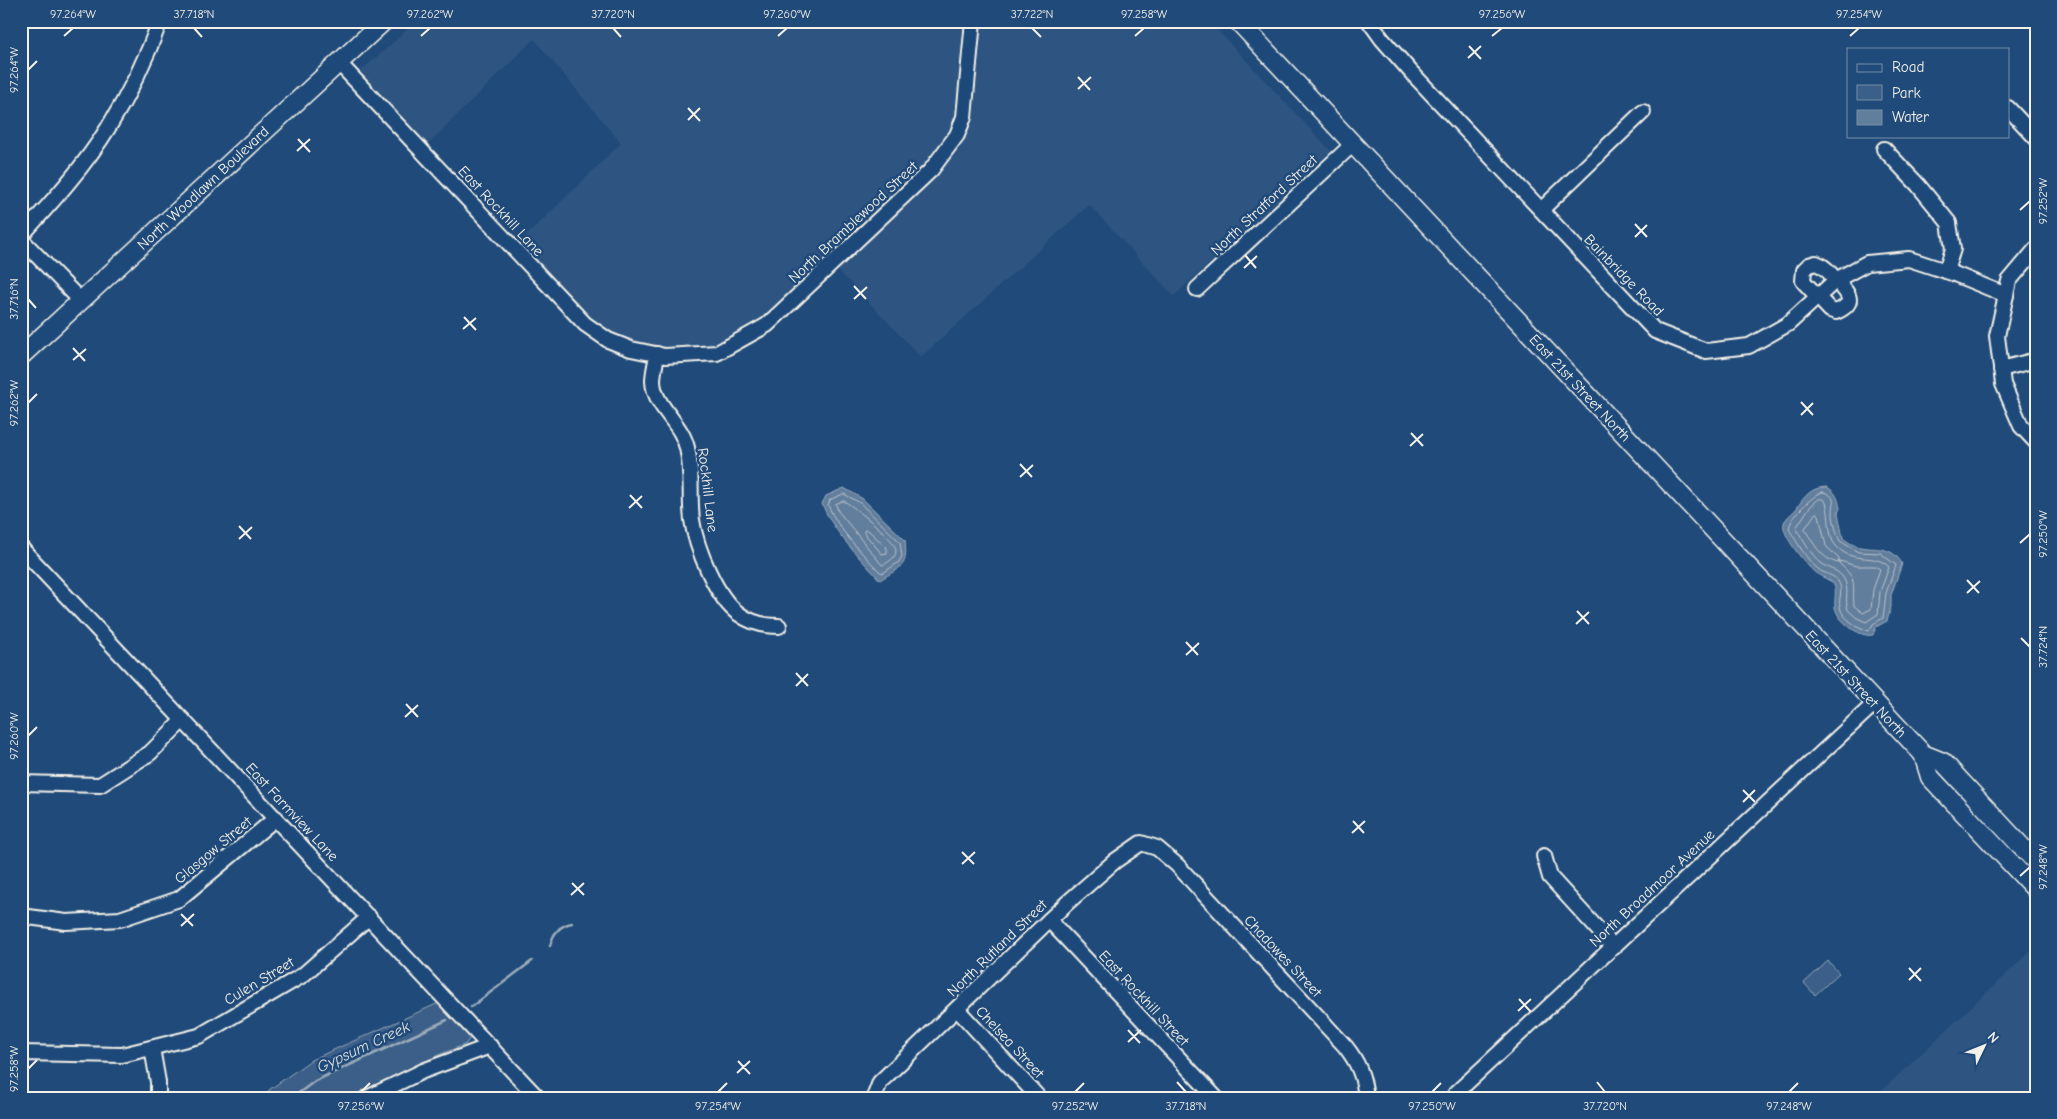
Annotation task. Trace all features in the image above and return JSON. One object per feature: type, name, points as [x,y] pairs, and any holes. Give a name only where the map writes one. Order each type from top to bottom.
[{"type":"main road","name":"North Woodlawn Boulevard","points":[[21,356],[384,21]]},
{"type":"main road","name":"East 21st Street North","points":[[1238,21],[1874,704],[1923,754],[1943,762],[2036,862]]},
{"type":"main road","name":"East 21st Street North","points":[[1923,754],[1930,778],[2036,890]]},
{"type":"street","points":[[80,301],[21,238],[56,198],[108,129],[150,48],[160,21]]},
{"type":"street","name":"North Bramblewood Street","points":[[657,354],[665,356],[717,353],[767,325],[931,170],[957,135],[964,118],[972,21]]},
{"type":"street","name":"Bainbridge Road","points":[[1369,21],[1382,40],[1405,65],[1655,331],[1706,351],[1749,346],[1788,324],[1836,280],[1867,263],[1908,259],[1946,271],[2006,295]]},
{"type":"street","name":"East Rockhill Lane","points":[[339,63],[585,324],[608,340],[657,354]]},
{"type":"street","points":[[2010,110],[2036,138]]},
{"type":"street","points":[[1541,210],[1642,112]]},
{"type":"street","name":"North Stratford Street","points":[[1197,289],[1353,144]]},
{"type":"street","points":[[1884,148],[1918,185],[1948,222],[1953,249],[1946,271]]},
{"type":"street","points":[[2036,249],[2009,281],[1997,336],[2003,384],[2021,426],[2036,442]]},
{"type":"street","points":[[1816,262],[1823,265],[1836,280],[1850,298],[1849,304],[1836,312],[1830,310],[1803,281],[1804,270],[1816,262]]},
{"type":"street","name":"Rockhill Lane","points":[[657,354],[653,382],[660,403],[682,431],[687,447],[692,522],[710,576],[730,605],[739,614],[766,626],[779,626]]},
{"type":"street","points":[[2001,369],[2036,360]]},
{"type":"street","name":"East Farmview Lane","points":[[21,548],[538,1098]]},
{"type":"street","name":"North Broadmoor Avenue","points":[[1453,1098],[1456,1093],[1874,704]]},
{"type":"street","points":[[21,783],[100,785],[150,753],[182,720]]},
{"type":"street","name":"Glasgow Street","points":[[21,916],[66,922],[120,920],[179,900],[276,818]]},
{"type":"street","name":"North Rutland Street","points":[[874,1098],[880,1082],[1049,920],[1115,861],[1141,842],[1157,848]]},
{"type":"street","name":"Chadowes Street","points":[[1157,848],[1177,865],[1356,1058],[1364,1081],[1366,1098]]},
{"type":"street","points":[[1544,856],[1550,877],[1614,946]]},
{"type":"street","name":"Culen Street","points":[[21,1053],[122,1056],[200,1036],[303,975],[369,917]]},
{"type":"street","name":"East Rockhill Street","points":[[1049,920],[1216,1098]]},
{"type":"street","name":"Chelsea Street","points":[[956,1009],[1040,1098]]},
{"type":"street","points":[[367,1098],[423,1071],[490,1046]]},
{"type":"street","points":[[152,1048],[158,1082],[158,1098]]},
{"type":"shaded area","points":[[417,21],[1209,21],[1331,151],[1174,296],[1089,205],[921,357],[832,264],[767,325],[717,353],[657,354],[585,324],[513,249],[621,143],[534,39],[427,145],[360,72]]},
{"type":"shaded area","points":[[2036,946],[2036,1098],[1874,1098]]},
{"type":"green space","points":[[1828,961],[1839,973],[1815,995],[1804,983]]},
{"type":"green space","points":[[441,1002],[471,1036],[466,1044],[347,1098],[262,1098],[269,1090],[311,1060]]},
{"type":"water","points":[[1827,487],[1835,493],[1838,501],[1840,508],[1838,513],[1843,538],[1851,544],[1858,546],[1889,551],[1902,564],[1891,595],[1891,607],[1887,621],[1876,627],[1873,635],[1862,634],[1844,623],[1835,607],[1834,584],[1817,574],[1807,565],[1786,535],[1784,523],[1786,519],[1813,490]]},
{"type":"water","points":[[844,488],[863,499],[905,540],[906,549],[902,565],[880,580],[840,535],[822,504],[826,496]]},
{"type":"waterway","name":"Gypsum Creek","points":[[550,946],[558,930],[572,923]]},
{"type":"waterway","name":"Gypsum Creek","points":[[471,1007],[532,961]]},
{"type":"waterway","name":"Gypsum Creek","points":[[292,1098],[315,1081],[447,1020]]}]
